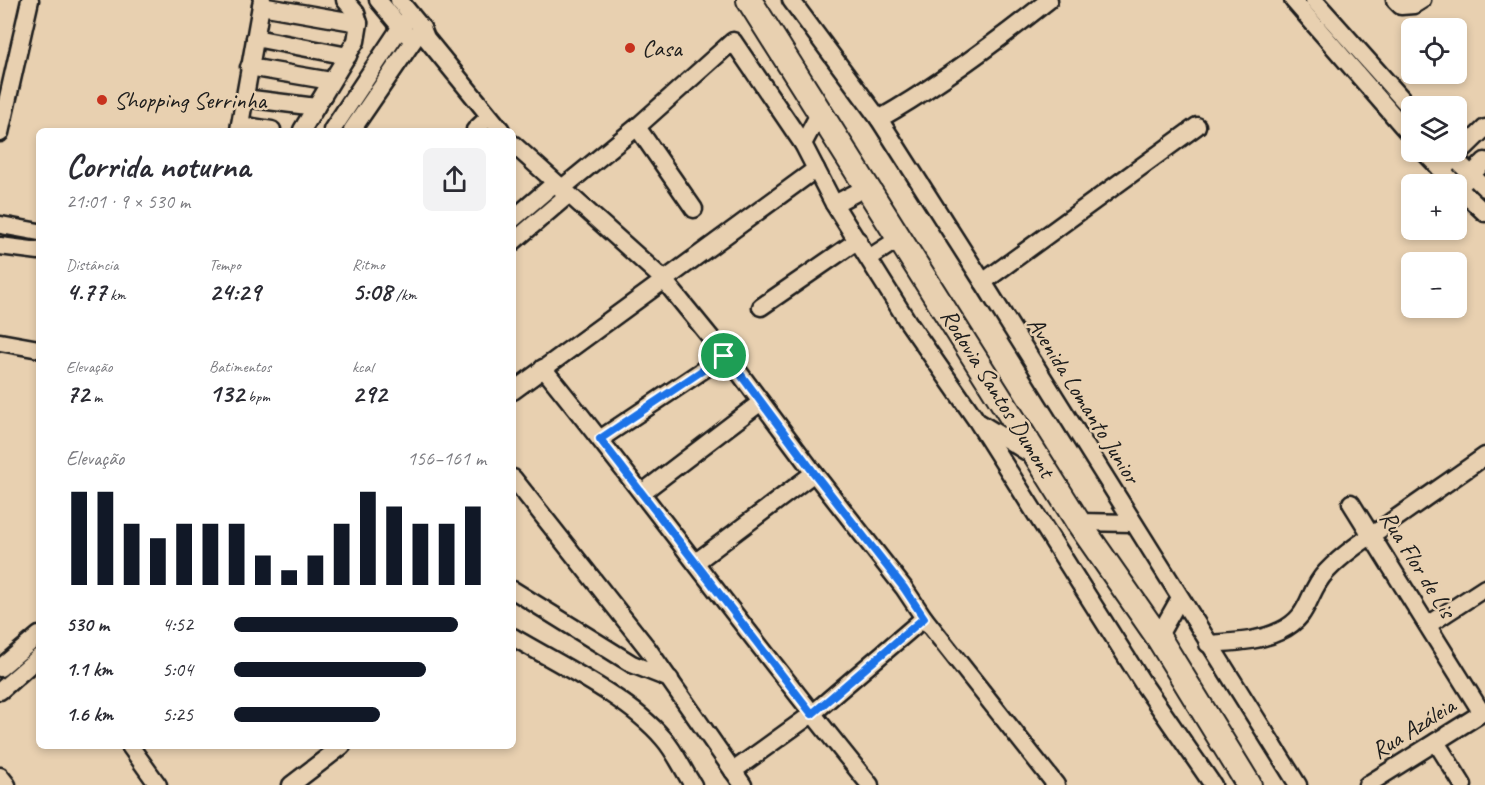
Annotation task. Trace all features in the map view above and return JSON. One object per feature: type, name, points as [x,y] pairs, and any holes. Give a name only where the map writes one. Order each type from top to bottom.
[{"type":"highway","name":"Rodovia Santos Dumont","points":[[749,0],[1078,522],[1158,637],[1249,785]]},
{"type":"street","points":[[0,133],[30,0]]},
{"type":"street","points":[[303,128],[356,41],[359,22],[356,13],[345,0]]},
{"type":"street","points":[[378,0],[414,30],[499,128]]},
{"type":"street","points":[[399,0],[414,30]]},
{"type":"street","name":"Avenida Lomanto Junior","points":[[791,0],[879,119],[1298,785]]},
{"type":"street","points":[[879,119],[910,101],[1001,38],[1049,0]]},
{"type":"street","points":[[1293,0],[1401,124]]},
{"type":"street","points":[[1314,0],[1401,98]]},
{"type":"street","points":[[1395,0],[1401,6],[1414,5],[1422,0]]},
{"type":"street","points":[[239,128],[261,3],[359,22]]},
{"type":"street","points":[[334,128],[414,30]]},
{"type":"street","points":[[353,128],[414,30]]},
{"type":"street","points":[[255,38],[348,56]]},
{"type":"street","points":[[516,217],[561,189],[637,127],[733,41],[803,144],[834,204],[908,322],[977,421],[1144,685],[1213,785]]},
{"type":"street","points":[[249,67],[331,81]]},
{"type":"street","points":[[244,98],[316,107]]},
{"type":"street","points":[[803,144],[820,112]]},
{"type":"street","points":[[477,128],[489,117]]},
{"type":"street","points":[[983,282],[1197,126]]},
{"type":"street","points":[[637,127],[694,209]]},
{"type":"street","points":[[1467,142],[1485,128]]},
{"type":"street","points":[[516,147],[663,279],[761,402],[904,588],[924,618],[1056,785]]},
{"type":"street","points":[[1467,178],[1485,161]]},
{"type":"street","points":[[1433,162],[1444,174]]},
{"type":"street","points":[[1441,171],[1447,162]]},
{"type":"street","points":[[1458,162],[1485,188]]},
{"type":"street","points":[[516,389],[816,169]]},
{"type":"street","points":[[834,204],[867,187]]},
{"type":"street","points":[[516,239],[561,189]]},
{"type":"street","points":[[1467,196],[1485,213]]},
{"type":"street","points":[[1,225],[36,231]]},
{"type":"street","points":[[869,258],[900,238]]},
{"type":"street","points":[[761,307],[858,240]]},
{"type":"street","points":[[0,246],[36,251]]},
{"type":"street","points":[[0,342],[36,348]]},
{"type":"street","points":[[600,439],[724,356]]},
{"type":"street","points":[[543,368],[643,492],[812,714],[870,785]]},
{"type":"street","points":[[643,492],[761,402]]},
{"type":"street","points":[[977,421],[1041,460]]},
{"type":"street","points":[[1208,644],[1256,639],[1280,631],[1300,617],[1326,572],[1371,536],[1485,456]]},
{"type":"street","points":[[696,562],[814,473]]},
{"type":"street","points":[[516,482],[671,680],[743,785]]},
{"type":"street","name":"Rua Flor de Lis","points":[[1351,502],[1484,712]]},
{"type":"street","points":[[1078,522],[1133,523]]},
{"type":"street","points":[[1428,625],[1485,588]]},
{"type":"street","points":[[516,592],[632,664],[671,680]]},
{"type":"street","points":[[1158,637],[1180,598]]},
{"type":"street","points":[[733,771],[812,714],[924,618]]},
{"type":"street","points":[[0,668],[36,638]]},
{"type":"street","points":[[516,639],[639,714],[664,739],[690,784]]},
{"type":"street","points":[[0,691],[36,660]]},
{"type":"street","name":"Rua Azáleia","points":[[1367,785],[1484,712]]},
{"type":"street","points":[[1436,742],[1463,785]]},
{"type":"street","points":[[132,749],[158,785]]},
{"type":"street","points":[[291,785],[338,749]]},
{"type":"street","points":[[0,776],[7,785]]},
{"type":"place","name":"Casa","points":[[630,48]]},
{"type":"place","name":"Shopping Serrinha","points":[[102,100]]},
{"type":"route","points":[[724,356],[738,371],[904,588],[924,618],[812,714],[600,439],[724,356]]}]
